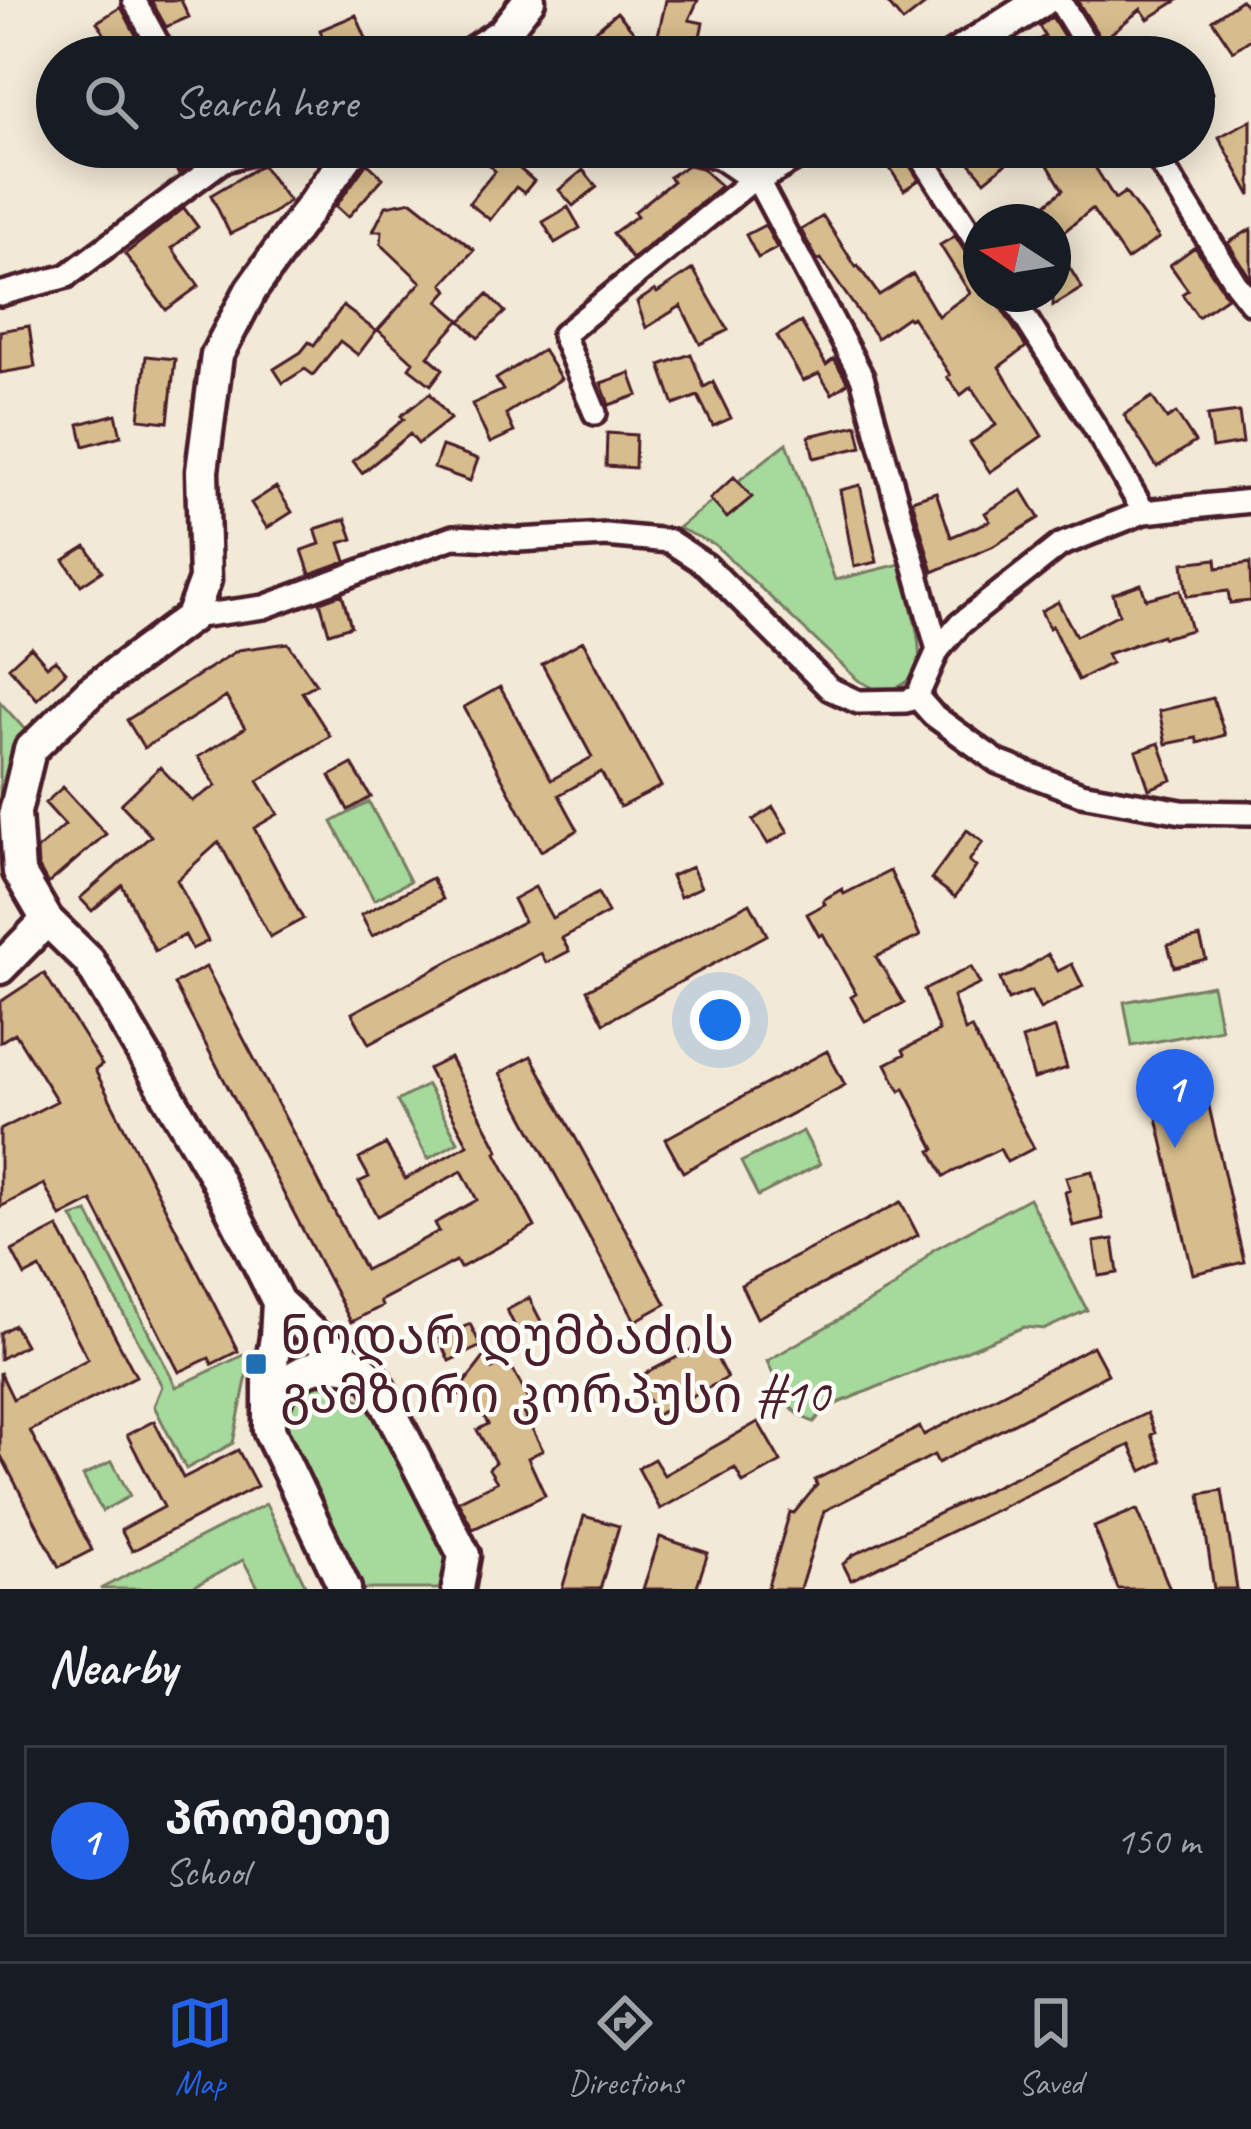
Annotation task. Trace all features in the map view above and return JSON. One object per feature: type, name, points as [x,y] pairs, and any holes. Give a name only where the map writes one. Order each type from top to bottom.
[{"type":"street","points":[[134,0],[154,36]]},
{"type":"street","points":[[500,36],[529,0]]},
{"type":"street","points":[[986,36],[1042,0]]},
{"type":"street","points":[[1059,0],[1081,36]]},
{"type":"street","points":[[0,293],[67,276],[201,168]]},
{"type":"street","points":[[339,168],[251,290],[217,355],[202,470],[205,580],[200,601],[191,616],[90,692],[30,750],[15,812],[20,872],[47,920],[89,962],[214,1174],[278,1302],[375,1382],[464,1555],[458,1589]]},
{"type":"street","points":[[741,168],[755,178],[862,377],[938,650]]},
{"type":"street","points":[[596,412],[563,335],[772,168]]},
{"type":"street","points":[[929,168],[963,221]]},
{"type":"street","points":[[1163,168],[1251,303]]},
{"type":"street","points":[[1021,312],[1144,512]]},
{"type":"street","points":[[917,698],[938,650],[960,624],[1060,545],[1144,512],[1251,501]]},
{"type":"street","points":[[191,616],[264,607],[453,537],[518,540],[606,535],[669,541],[706,565],[830,689],[858,702],[917,698]]},
{"type":"street","points":[[917,698],[998,762],[1081,794],[1182,812],[1251,813]]},
{"type":"street","points":[[0,968],[47,920]]},
{"type":"street","points":[[278,1302],[268,1430],[345,1589]]},
{"type":"street","points":[[268,1430],[274,1401],[292,1377],[320,1364],[349,1366],[375,1382]]},
{"type":"green space","points":[[787,443],[835,580],[900,564],[918,635],[919,663],[913,676],[896,688],[882,693],[858,680],[714,544],[678,528]]},
{"type":"green space","points":[[0,702],[29,734],[4,805],[0,805]]},
{"type":"green space","points":[[369,802],[410,881],[374,900],[332,822]]},
{"type":"green space","points":[[1212,985],[1221,1029],[1132,1046],[1124,1002]]},
{"type":"green space","points":[[427,1085],[458,1142],[428,1159],[397,1101]]},
{"type":"green space","points":[[803,1131],[820,1164],[758,1196],[741,1162]]},
{"type":"green space","points":[[1029,1198],[1087,1310],[1045,1329],[1024,1327],[826,1408],[814,1422],[796,1412],[767,1361],[893,1288],[933,1250]]},
{"type":"green space","points":[[88,1212],[176,1387],[252,1351],[233,1443],[186,1469],[154,1406],[162,1386],[72,1217]]},
{"type":"green space","points":[[306,1382],[338,1388],[366,1404],[448,1553],[449,1589],[359,1589],[286,1436],[295,1390]]},
{"type":"green space","points":[[112,1461],[130,1496],[102,1511],[83,1476]]},
{"type":"green space","points":[[266,1504],[307,1589],[259,1589],[243,1560],[189,1589],[100,1589]]},
{"type":"building","points":[[151,0],[181,0],[189,17],[166,27]]},
{"type":"building","points":[[666,0],[698,0],[689,20],[703,23],[700,36],[658,36]]},
{"type":"building","points":[[885,0],[931,0],[903,22]]},
{"type":"building","points":[[1077,0],[1178,0],[1148,19],[1141,9],[1108,36],[1099,36]]},
{"type":"building","points":[[1241,0],[1251,10],[1251,39],[1233,51],[1212,20]]},
{"type":"building","points":[[121,7],[136,36],[106,36],[97,22]]},
{"type":"building","points":[[617,12],[637,36],[589,36]]},
{"type":"building","points":[[356,15],[365,36],[322,36],[320,30]]},
{"type":"building","points":[[1052,17],[1064,36],[1045,36],[1039,26]]},
{"type":"building","points":[[1251,120],[1251,196],[1219,137]]},
{"type":"building","points":[[264,168],[289,201],[230,234],[211,195]]},
{"type":"building","points":[[363,168],[372,168],[383,178],[348,217],[336,206]]},
{"type":"building","points":[[492,168],[519,168],[534,181],[524,193],[516,187],[490,220],[469,203],[495,171]]},
{"type":"building","points":[[683,168],[701,168],[721,186],[632,259],[613,233],[673,181],[669,177]]},
{"type":"building","points":[[890,168],[911,168],[919,180],[904,190]]},
{"type":"building","points":[[974,168],[1001,168],[985,181]]},
{"type":"building","points":[[1050,168],[1096,168],[1115,199],[1125,192],[1159,238],[1127,260],[1092,209],[1071,226],[1071,204],[1046,204],[1063,190]]},
{"type":"building","points":[[583,170],[597,187],[573,206],[559,190]]},
{"type":"building","points":[[412,201],[474,250],[443,284],[448,290],[438,301],[460,320],[428,356],[443,369],[431,385],[409,368],[413,362],[378,330],[421,282],[381,244],[382,231],[373,231],[386,206]]},
{"type":"building","points":[[568,207],[580,228],[555,243],[543,222]]},
{"type":"building","points":[[184,208],[198,227],[172,248],[199,286],[166,310],[125,254]]},
{"type":"building","points":[[823,216],[879,295],[913,274],[938,316],[963,298],[963,312],[1003,312],[1026,347],[999,367],[1042,436],[990,472],[970,443],[996,425],[971,387],[961,395],[912,317],[877,338],[818,261],[801,230]]},
{"type":"building","points":[[765,225],[777,248],[758,258],[746,235]]},
{"type":"building","points":[[1251,229],[1251,279],[1228,243]]},
{"type":"building","points":[[955,236],[963,249],[963,282],[940,245]]},
{"type":"building","points":[[1195,247],[1227,297],[1198,317],[1182,294],[1188,290],[1170,265]]},
{"type":"building","points":[[693,269],[728,330],[700,344],[681,306],[646,328],[637,302]]},
{"type":"building","points":[[1071,270],[1082,288],[1071,295]]},
{"type":"building","points":[[488,294],[505,312],[478,338],[461,321]]},
{"type":"building","points":[[343,306],[376,331],[358,355],[340,341],[313,375],[305,369],[283,383],[274,369],[309,342],[314,345]]},
{"type":"building","points":[[801,322],[826,365],[834,359],[848,383],[832,394],[819,374],[803,381],[777,336]]},
{"type":"building","points":[[29,326],[35,367],[0,373],[0,331]]},
{"type":"building","points":[[543,350],[561,379],[506,414],[514,432],[490,443],[472,404],[503,390],[496,379]]},
{"type":"building","points":[[691,354],[704,387],[713,382],[731,418],[713,426],[698,396],[674,405],[660,365]]},
{"type":"building","points":[[146,356],[175,359],[168,422],[139,419]]},
{"type":"building","points":[[630,373],[638,395],[609,405],[601,383]]},
{"type":"building","points":[[430,393],[450,419],[418,444],[410,434],[362,473],[353,461]]},
{"type":"building","points":[[1152,397],[1167,419],[1176,413],[1195,442],[1157,467],[1124,415]]},
{"type":"building","points":[[1239,412],[1243,443],[1212,448],[1207,416]]},
{"type":"building","points":[[116,414],[121,436],[84,446],[79,424]]},
{"type":"building","points":[[857,425],[862,447],[814,458],[809,436]]},
{"type":"building","points":[[607,433],[636,435],[635,468],[606,466]]},
{"type":"building","points":[[442,446],[478,459],[470,481],[434,468]]},
{"type":"building","points":[[734,477],[752,497],[727,518],[710,499]]},
{"type":"building","points":[[860,485],[877,562],[854,567],[840,490]]},
{"type":"building","points":[[276,487],[292,512],[267,528],[251,503]]},
{"type":"building","points":[[1022,490],[1039,518],[992,547],[933,572],[912,500],[936,492],[951,537],[990,521],[985,513]]},
{"type":"building","points":[[346,519],[353,539],[340,543],[346,561],[310,574],[302,550],[320,544],[315,529]]},
{"type":"building","points":[[86,546],[102,571],[81,585],[64,560]]},
{"type":"building","points":[[1216,559],[1217,568],[1250,563],[1251,601],[1230,603],[1228,591],[1187,596],[1183,563]]},
{"type":"building","points":[[1141,584],[1146,599],[1180,590],[1191,630],[1107,654],[1111,663],[1078,680],[1041,611],[1058,602],[1076,636],[1119,614],[1113,594]]},
{"type":"building","points":[[342,594],[351,626],[329,633],[320,602]]},
{"type":"building","points":[[583,641],[661,786],[620,807],[601,772],[559,795],[578,830],[541,851],[464,707],[500,687],[551,780],[592,757],[542,664]]},
{"type":"building","points":[[288,643],[316,684],[302,692],[330,736],[258,781],[278,814],[254,828],[303,919],[270,937],[219,842],[177,880],[208,941],[192,949],[185,935],[155,951],[122,885],[92,911],[80,898],[151,836],[121,804],[160,767],[192,801],[216,786],[198,757],[245,728],[226,697],[144,748],[127,720],[238,650]]},
{"type":"building","points":[[31,647],[47,666],[55,660],[66,672],[37,699],[9,667]]},
{"type":"building","points":[[1213,698],[1225,735],[1198,743],[1196,738],[1166,744],[1159,711]]},
{"type":"building","points":[[1159,743],[1172,780],[1149,789],[1136,751]]},
{"type":"building","points":[[352,764],[371,797],[348,810],[330,776]]},
{"type":"building","points":[[63,787],[106,834],[48,884],[38,866],[37,850],[65,825],[45,803]]},
{"type":"building","points":[[773,807],[788,832],[768,844],[753,820]]},
{"type":"building","points":[[967,830],[983,842],[969,861],[976,867],[955,897],[931,879]]},
{"type":"building","points":[[692,867],[701,887],[680,897],[671,876]]},
{"type":"building","points":[[890,871],[920,936],[876,957],[904,1003],[865,1021],[851,997],[856,994],[807,914],[842,889],[844,894]]},
{"type":"building","points":[[432,878],[443,899],[372,936],[361,915]]},
{"type":"building","points":[[535,887],[552,918],[598,893],[608,913],[562,938],[569,951],[546,963],[541,953],[369,1044],[352,1013],[524,921],[513,899]]},
{"type":"building","points":[[750,903],[767,935],[604,1023],[587,990]]},
{"type":"building","points":[[1200,937],[1206,959],[1174,967],[1168,945]]},
{"type":"building","points":[[1048,954],[1058,971],[1072,964],[1083,986],[1040,1009],[1031,991],[1008,1000],[1000,979]]},
{"type":"building","points":[[206,967],[365,1270],[439,1231],[435,1223],[477,1200],[462,1171],[377,1216],[359,1182],[369,1177],[359,1159],[386,1144],[405,1179],[468,1145],[428,1069],[450,1058],[535,1227],[460,1268],[456,1261],[351,1322],[174,984]]},
{"type":"building","points":[[971,967],[980,984],[953,997],[965,1031],[971,1028],[1034,1148],[1007,1162],[1000,1149],[944,1176],[904,1088],[900,1091],[886,1064],[939,1031],[924,990]]},
{"type":"building","points":[[44,973],[102,1065],[95,1070],[238,1351],[212,1364],[209,1358],[179,1372],[92,1201],[61,1217],[44,1184],[0,1207],[0,1130],[57,1101],[15,1033],[0,1042],[0,1002]]},
{"type":"building","points":[[1055,1028],[1067,1068],[1034,1079],[1022,1039]]},
{"type":"building","points":[[827,1051],[845,1085],[683,1172],[665,1139]]},
{"type":"building","points":[[531,1056],[666,1304],[635,1321],[500,1073]]},
{"type":"building","points":[[1201,1071],[1244,1262],[1193,1274],[1149,1083]]},
{"type":"building","points":[[1092,1171],[1103,1219],[1073,1226],[1066,1177]]},
{"type":"building","points":[[901,1202],[918,1235],[757,1318],[741,1285]]},
{"type":"building","points":[[58,1227],[136,1376],[30,1431],[92,1550],[59,1567],[0,1454],[0,1372],[13,1399],[88,1359],[40,1268],[25,1276],[12,1251]]},
{"type":"building","points":[[1113,1239],[1118,1273],[1099,1276],[1094,1242]]},
{"type":"building","points":[[529,1298],[542,1323],[519,1335],[507,1310]]},
{"type":"building","points":[[470,1324],[481,1346],[449,1361],[439,1339]]},
{"type":"building","points":[[14,1325],[25,1345],[0,1359],[0,1333]]},
{"type":"building","points":[[708,1341],[727,1378],[656,1415],[637,1378]]},
{"type":"building","points":[[1093,1346],[1108,1374],[938,1463],[934,1455],[824,1511],[800,1589],[767,1589],[790,1512],[817,1485],[815,1480],[920,1427],[924,1435]]},
{"type":"building","points":[[486,1355],[492,1369],[508,1360],[532,1406],[523,1411],[543,1450],[528,1458],[545,1495],[473,1529],[458,1501],[497,1482],[489,1469],[495,1462],[477,1430],[488,1424],[472,1394],[454,1396]]},
{"type":"building","points":[[1147,1413],[1162,1461],[1142,1471],[1130,1445],[851,1580],[843,1564],[853,1555]]},
{"type":"building","points":[[154,1421],[183,1478],[238,1450],[257,1486],[132,1551],[121,1530],[164,1507],[127,1435]]},
{"type":"building","points":[[758,1422],[781,1462],[743,1483],[735,1468],[660,1509],[638,1468],[654,1459],[664,1475]]},
{"type":"building","points":[[1222,1490],[1237,1589],[1214,1589],[1200,1494]]},
{"type":"building","points":[[1137,1509],[1170,1589],[1118,1589],[1094,1527]]},
{"type":"building","points":[[584,1516],[619,1526],[600,1589],[562,1589]]},
{"type":"building","points":[[660,1537],[708,1553],[696,1589],[643,1589]]},
{"type":"place","name":"პრომეთე","points":[[1175,1148]]},
{"type":"place","name":"ნოდარ დუმბაძის გამზირი კორპუსი #10","points":[[256,1364]]}]
